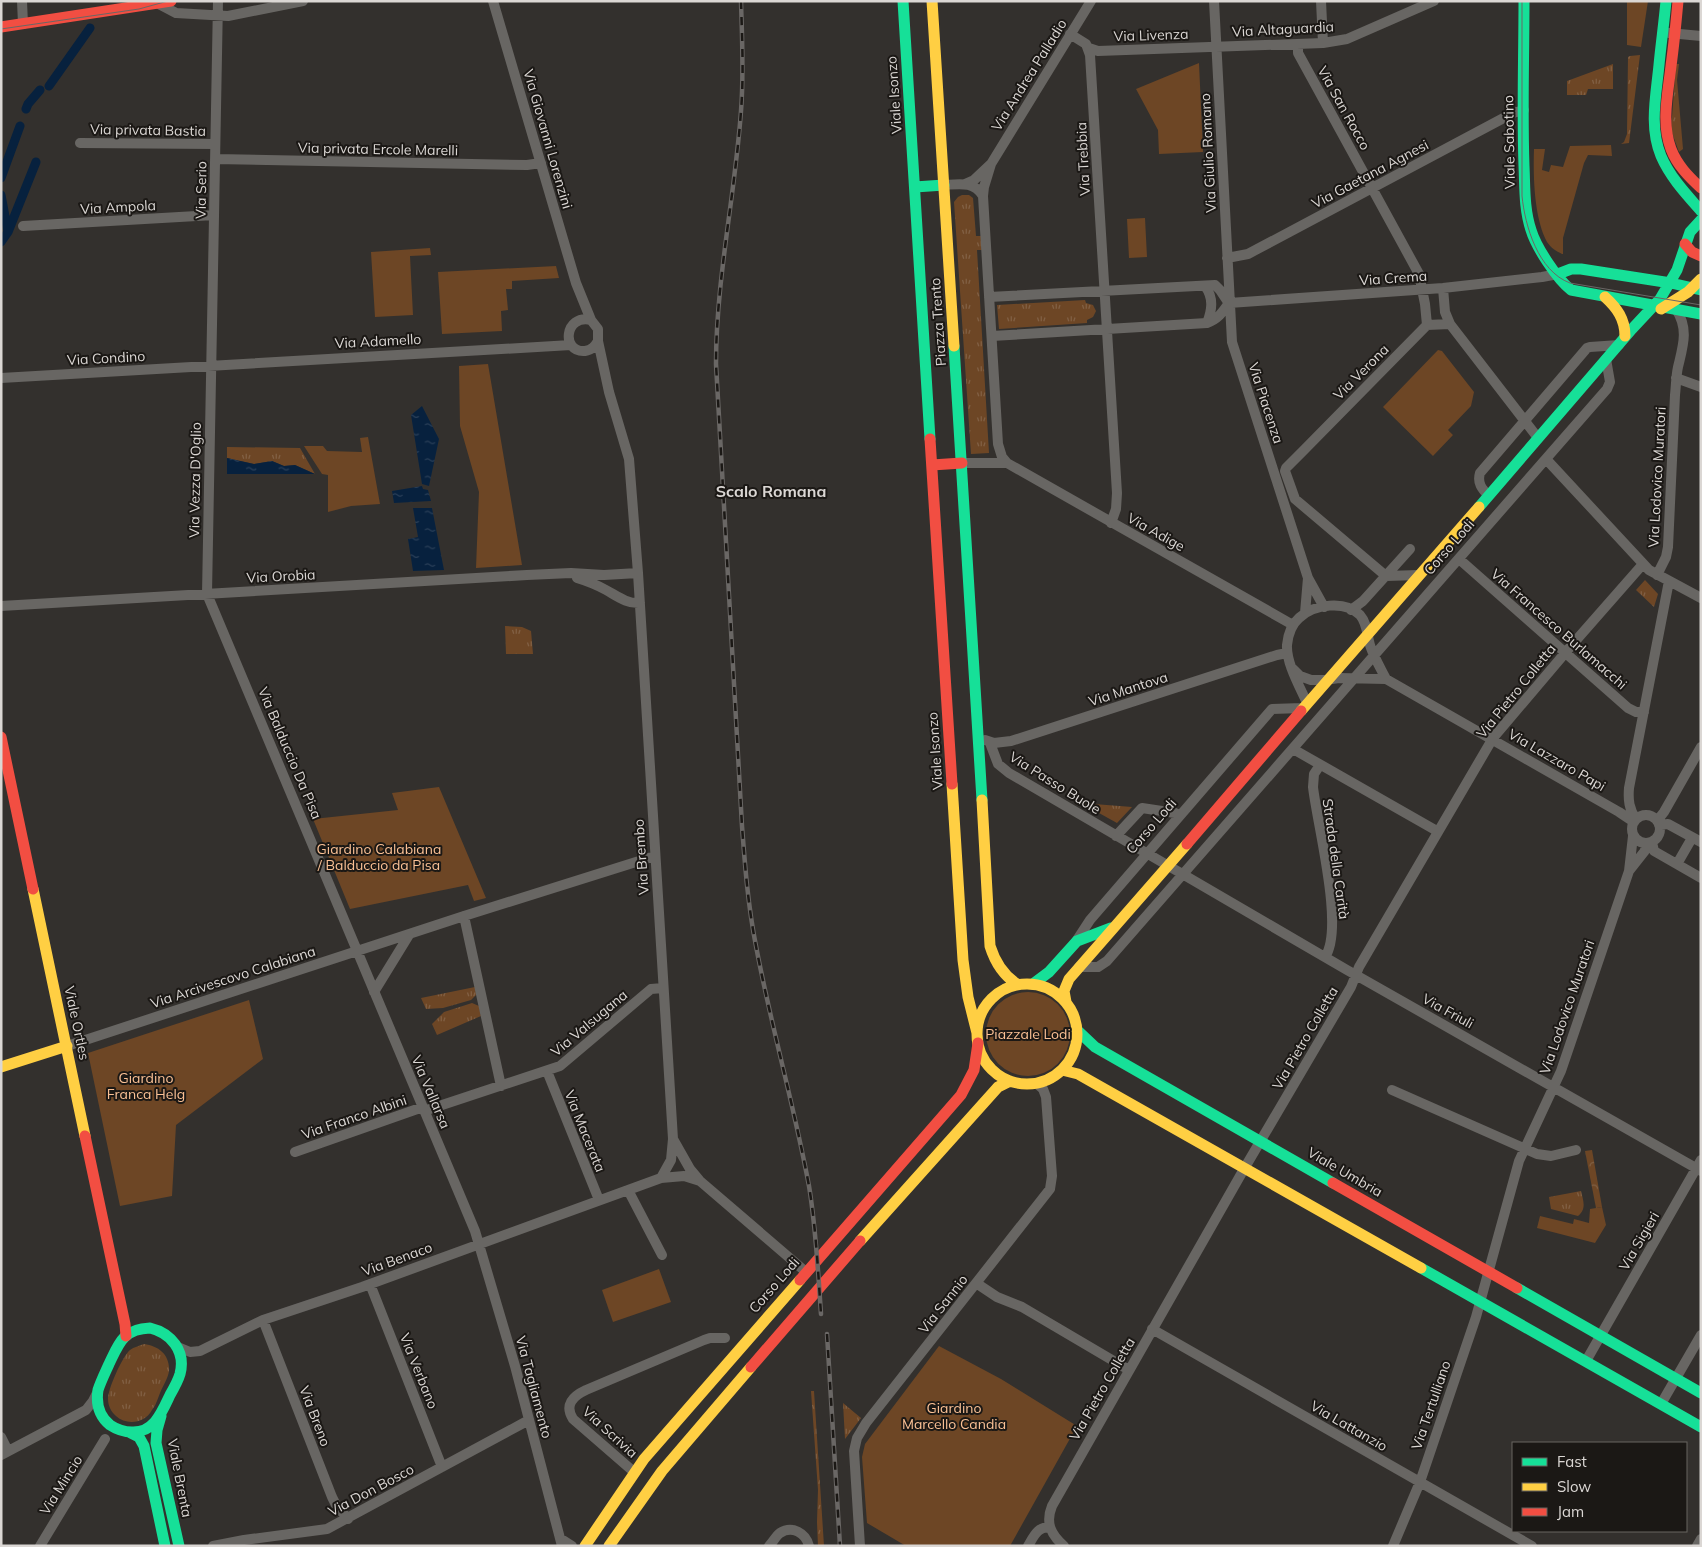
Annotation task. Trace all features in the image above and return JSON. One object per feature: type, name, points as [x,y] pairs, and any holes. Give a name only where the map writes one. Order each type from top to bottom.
[{"type":"main road","points":[[1,27],[171,1]]},
{"type":"main road","name":"Viale Isonzo","points":[[903,1],[915,187]]},
{"type":"main road","points":[[915,187],[944,185],[932,1]]},
{"type":"main road","name":"Viale Sabotino","points":[[1524,1],[1523,139],[1526,210],[1538,247],[1565,285],[1572,290],[1701,314]]},
{"type":"main road","points":[[1666,1],[1654,102],[1654,129],[1663,160],[1684,194],[1701,211]]},
{"type":"main road","points":[[1678,1],[1666,109],[1666,128],[1671,148],[1679,166],[1686,176],[1701,188]]},
{"type":"main road","name":"Piazza Trento","points":[[944,185],[962,464]]},
{"type":"main road","name":"Piazza Trento","points":[[915,187],[932,465]]},
{"type":"main road","points":[[1684,194],[1691,229]]},
{"type":"main road","points":[[1665,307],[1684,244],[1691,229],[1701,220]]},
{"type":"main road","points":[[1684,244],[1692,252],[1701,256]]},
{"type":"main road","points":[[1558,274],[1572,269],[1581,269],[1698,285]]},
{"type":"main road","name":"Corso Lodi","points":[[1066,1002],[1064,991],[1066,985],[1079,967],[1606,359],[1647,317],[1698,285]]},
{"type":"main road","points":[[1605,297],[1614,305],[1621,316],[1624,326],[1622,341]]},
{"type":"main road","points":[[932,465],[962,464],[990,946],[1004,974],[1017,984]]},
{"type":"main road","name":"Viale Isonzo","points":[[932,465],[963,960],[966,990],[978,1038]]},
{"type":"main road","name":"Viale Ortles","points":[[1,737],[124,1316],[126,1336]]},
{"type":"main road","name":"Corso Lodi","points":[[1033,984],[1049,972],[1075,943],[1114,926]]},
{"type":"main road","points":[[1017,984],[1033,984],[1051,989],[1066,1002],[1074,1015],[1077,1030],[1077,1043],[1072,1056],[1062,1070],[1051,1078],[1036,1083],[1024,1084],[999,1076],[990,1068],[982,1056],[978,1038],[981,1014],[989,1002],[1002,990],[1017,984]]},
{"type":"main road","name":"Viale Umbria","points":[[1077,1030],[1095,1047],[1701,1393]]},
{"type":"main road","name":"Corso Lodi","points":[[586,1546],[634,1472],[680,1416],[967,1086],[977,1060],[978,1038]]},
{"type":"main road","points":[[1,1067],[67,1046]]},
{"type":"main road","points":[[1062,1070],[1078,1074],[1701,1427]]},
{"type":"main road","points":[[609,1546],[662,1471],[835,1270],[998,1087],[1010,1081]]},
{"type":"main road","points":[[124,1316],[130,1324],[140,1329]]},
{"type":"main road","points":[[150,1328],[162,1331],[170,1337],[178,1347],[181,1358],[180,1372],[161,1416],[156,1422],[140,1432],[130,1432],[119,1430],[106,1421],[99,1408],[98,1391],[116,1349],[126,1336],[140,1329],[150,1328]]},
{"type":"main road","name":"Viale Brenta","points":[[161,1416],[156,1443],[178,1546]]},
{"type":"main road","name":"Viale Brenta","points":[[130,1432],[139,1437],[144,1446],[165,1546]]},
{"type":"street","points":[[22,1],[23,24]]},
{"type":"street","name":"Via Serio","points":[[211,366],[218,1]]},
{"type":"street","points":[[158,2],[176,13],[228,16],[303,1]]},
{"type":"street","name":"Via Giovanni Lorenzini","points":[[493,1],[576,284],[591,320],[598,329],[598,341],[609,392]]},
{"type":"street","name":"Via Andrea Palladio","points":[[991,164],[1091,1]]},
{"type":"street","name":"Via Giulio Romano","points":[[1214,1],[1229,303]]},
{"type":"street","points":[[1321,1],[1323,43]]},
{"type":"street","name":"Via Altaguardia","points":[[1216,47],[1298,45],[1347,39],[1434,1]]},
{"type":"street","points":[[1662,37],[1675,33],[1701,36]]},
{"type":"street","points":[[1070,34],[1089,48]]},
{"type":"street","name":"Via San Rocco","points":[[1298,45],[1298,53],[1419,274],[1423,290]]},
{"type":"street","name":"Via Livenza","points":[[1089,48],[1098,51],[1216,47]]},
{"type":"street","name":"Via Trebbia","points":[[1089,48],[1104,292]]},
{"type":"street","name":"Via Gaetana Agnesi","points":[[1227,258],[1248,254],[1513,113],[1524,110]]},
{"type":"street","name":"Via privata Bastia","points":[[80,143],[216,144]]},
{"type":"street","name":"Via privata Ercole Marelli","points":[[215,159],[527,165],[541,163]]},
{"type":"street","points":[[965,184],[974,180],[991,164]]},
{"type":"street","points":[[991,164],[983,196],[998,444],[1002,457],[1007,464]]},
{"type":"street","points":[[944,185],[965,184],[974,186],[983,196]]},
{"type":"street","name":"Via Ampola","points":[[23,226],[214,215]]},
{"type":"street","name":"Via Crema","points":[[1229,303],[1423,290],[1558,274]]},
{"type":"street","name":"Via Giovanni Lorenzini","points":[[576,284],[580,320]]},
{"type":"street","points":[[990,297],[1215,285],[1229,303],[1215,320],[1207,323],[992,336]]},
{"type":"street","points":[[1205,286],[1212,303],[1207,323]]},
{"type":"street","points":[[1443,288],[1445,312],[1450,324],[1538,438]]},
{"type":"street","points":[[1423,290],[1427,325],[1450,324]]},
{"type":"street","points":[[1104,292],[1117,493],[1116,509],[1111,522]]},
{"type":"street","name":"Via Piacenza","points":[[1229,303],[1232,342],[1308,578],[1324,607]]},
{"type":"street","name":"Via Lodovico Muratori","points":[[1649,570],[1664,562],[1668,547],[1676,378],[1683,350],[1683,323],[1665,307]]},
{"type":"street","points":[[591,320],[580,320],[572,326],[570,340],[578,350],[593,348],[598,341]]},
{"type":"street","name":"Via Verona","points":[[1304,505],[1295,499],[1286,474],[1286,468],[1427,325]]},
{"type":"street","name":"Via Adamello","points":[[211,366],[546,345],[570,340]]},
{"type":"street","points":[[1488,496],[1479,482],[1480,473],[1523,421],[1587,348],[1622,341]]},
{"type":"street","name":"Via Giovanni Lorenzini","points":[[588,350],[598,363],[609,392],[629,459],[638,574]]},
{"type":"street","name":"Corso Lodi","points":[[1079,967],[1098,967],[1105,963],[1609,387],[1610,379],[1606,359]]},
{"type":"street","name":"Via Condino","points":[[1,378],[211,366]]},
{"type":"street","name":"Via Vezza D'Oglio","points":[[207,594],[211,366]]},
{"type":"street","points":[[1676,378],[1701,387]]},
{"type":"street","points":[[976,463],[992,455],[998,444]]},
{"type":"street","points":[[1546,459],[1649,570],[1701,598]]},
{"type":"street","points":[[962,464],[1007,464]]},
{"type":"street","name":"Via Adige","points":[[1007,464],[1293,625]]},
{"type":"street","points":[[1286,511],[1304,505],[1386,576]]},
{"type":"street","name":"Corso Lodi","points":[[1351,610],[1363,601],[1410,549]]},
{"type":"street","name":"Via Francesco Burlamacchi","points":[[1459,559],[1628,708],[1636,712],[1644,712]]},
{"type":"street","name":"Via Pietro Colletta","points":[[1050,1527],[1048,1517],[1052,1506],[1260,1141],[1346,995],[1359,967],[1492,738],[1565,653],[1649,570]]},
{"type":"street","points":[[562,573],[606,590],[625,601],[640,604]]},
{"type":"street","name":"Via Orobia","points":[[1,606],[562,573],[638,574]]},
{"type":"street","name":"Via Brembo","points":[[638,574],[673,1139],[671,1160],[661,1178]]},
{"type":"street","points":[[606,590],[606,582],[614,575]]},
{"type":"street","name":"Corso Lodi","points":[[1386,576],[1419,575]]},
{"type":"street","name":"Via Piacenza","points":[[1305,613],[1308,578]]},
{"type":"street","points":[[1650,843],[1640,842],[1633,836],[1632,831],[1635,821],[1629,804],[1629,793],[1669,581]]},
{"type":"street","name":"Via Balduccio Da Pisa","points":[[207,594],[358,951]]},
{"type":"street","points":[[1305,706],[1287,653],[1288,638],[1293,625],[1305,613],[1324,607],[1337,606],[1351,610],[1362,618],[1374,656],[1386,679]]},
{"type":"street","name":"Via Mantova","points":[[990,743],[999,744],[1010,741],[1287,653]]},
{"type":"street","points":[[1293,669],[1303,678],[1311,680],[1328,679]]},
{"type":"street","name":"Via Lazzaro Papi","points":[[1328,679],[1386,679],[1635,821]]},
{"type":"street","name":"Corso Lodi","points":[[1075,943],[1090,920],[1272,709],[1305,706]]},
{"type":"street","points":[[978,736],[990,743]]},
{"type":"street","name":"Via Passo Buole","points":[[990,743],[998,764],[1003,769],[1182,875]]},
{"type":"street","points":[[1658,823],[1701,747]]},
{"type":"street","points":[[1293,748],[1437,831]]},
{"type":"street","name":"Strada della Carità","points":[[1320,765],[1314,774],[1313,788],[1330,899],[1332,935],[1330,947],[1325,957]]},
{"type":"street","points":[[1116,836],[1142,808],[1175,813],[1179,816]]},
{"type":"street","points":[[1635,821],[1645,815],[1654,818],[1658,823],[1659,834],[1650,843]]},
{"type":"street","points":[[1658,823],[1668,824],[1696,840],[1677,864]]},
{"type":"street","name":"Via Lodovico Muratori","points":[[1488,1271],[1524,1149],[1561,1071],[1629,871],[1633,836]]},
{"type":"street","points":[[1650,843],[1654,851],[1701,878]]},
{"type":"street","name":"Via Lodovico Muratori","points":[[1629,871],[1650,843]]},
{"type":"street","name":"Via Arcivescovo Calabiana","points":[[67,1046],[654,856]]},
{"type":"street","name":"Via Friuli","points":[[1182,875],[1356,975],[1699,1166]]},
{"type":"street","points":[[464,916],[501,1086]]},
{"type":"street","points":[[374,992],[409,935]]},
{"type":"street","name":"Via Vallarsa","points":[[358,951],[479,1244]]},
{"type":"street","name":"Via Valsugana","points":[[424,1109],[560,1066],[651,989],[663,988]]},
{"type":"street","name":"Via Macerata","points":[[547,1071],[599,1200]]},
{"type":"street","name":"Via Sannio","points":[[860,1546],[854,1459],[857,1438],[870,1417],[1050,1188],[1052,1176],[1046,1096],[1043,1089],[1036,1083]]},
{"type":"street","points":[[1392,1090],[1524,1149],[1546,1156],[1576,1150]]},
{"type":"street","name":"Via Franco Albini","points":[[295,1152],[424,1109]]},
{"type":"street","name":"Via Brembo","points":[[673,1139],[690,1169],[700,1181],[806,1271]]},
{"type":"street","name":"Via Sigieri","points":[[1600,1336],[1699,1166]]},
{"type":"street","name":"Via Benaco","points":[[178,1347],[190,1352],[200,1351],[263,1320],[370,1284],[661,1178],[684,1176],[700,1181]]},
{"type":"street","points":[[628,1190],[662,1255]]},
{"type":"street","name":"Via Tagliamento","points":[[479,1244],[530,1420],[562,1542],[572,1546]]},
{"type":"street","name":"Via Tertulliano","points":[[1393,1546],[1420,1482],[1481,1301],[1488,1271]]},
{"type":"street","points":[[976,1283],[986,1290],[1022,1307],[1129,1370]]},
{"type":"street","name":"Via Verbano","points":[[370,1284],[442,1467]]},
{"type":"street","name":"Via Breno","points":[[263,1320],[332,1497],[348,1519]]},
{"type":"street","name":"Via Lattanzio","points":[[1152,1329],[1532,1546]]},
{"type":"street","points":[[1661,1404],[1701,1335]]},
{"type":"street","points":[[1586,1361],[1600,1336]]},
{"type":"street","name":"Via Scrivia","points":[[634,1472],[573,1419],[569,1410],[572,1398],[586,1390],[704,1340],[725,1338]]},
{"type":"street","points":[[1,1437],[4,1453],[86,1410],[94,1401],[98,1391]]},
{"type":"street","name":"Via Don Bosco","points":[[213,1546],[320,1531],[348,1519],[530,1420]]},
{"type":"street","name":"Via Mincio","points":[[40,1546],[105,1439],[106,1421]]},
{"type":"street","points":[[105,1439],[110,1436],[130,1432]]},
{"type":"street","points":[[1028,1546],[1036,1532],[1042,1528],[1050,1527],[1054,1536],[1064,1546]]},
{"type":"street","points":[[769,1546],[784,1531],[792,1530],[802,1534],[809,1546]]},
{"type":"street","points":[[1697,1546],[1701,1539]]},
{"type":"green space","points":[[1627,1],[1648,1],[1641,47],[1627,45]]},
{"type":"green space","points":[[1640,55],[1629,143],[1621,144],[1624,142],[1627,134],[1628,57]]},
{"type":"green space","points":[[1199,63],[1203,152],[1159,154],[1158,130],[1136,89]]},
{"type":"green space","points":[[1613,64],[1613,89],[1588,89],[1586,95],[1567,95],[1567,81]]},
{"type":"green space","points":[[1676,64],[1679,64],[1677,80],[1683,149],[1679,152],[1671,130]]},
{"type":"green space","points":[[1611,145],[1612,156],[1588,155],[1584,163],[1563,238],[1562,254],[1547,242],[1539,221],[1534,184],[1534,149],[1545,149],[1542,170],[1549,172],[1551,165],[1563,167],[1570,146]]},
{"type":"green space","points":[[962,195],[969,195],[973,198],[976,236],[981,236],[982,250],[977,250],[989,453],[971,454],[954,202]]},
{"type":"green space","points":[[1145,218],[1147,257],[1129,258],[1127,219]]},
{"type":"green space","points":[[430,248],[431,255],[410,256],[413,315],[375,317],[371,252]]},
{"type":"green space","points":[[556,266],[559,278],[512,281],[512,289],[506,289],[508,310],[501,311],[502,331],[442,334],[438,272]]},
{"type":"green space","points":[[1085,300],[1086,303],[1093,305],[1096,311],[1093,317],[1087,320],[1087,323],[999,329],[997,305]]},
{"type":"green space","points":[[1438,350],[1442,351],[1474,392],[1471,406],[1448,430],[1453,435],[1433,456],[1383,407]]},
{"type":"green space","points":[[488,364],[522,565],[476,568],[479,492],[460,426],[459,366]]},
{"type":"green space","points":[[368,437],[380,504],[351,506],[328,512],[328,475],[322,474],[304,446],[323,446],[327,451],[362,452],[360,438]]},
{"type":"green space","points":[[227,447],[300,448],[315,474],[295,465],[284,466],[272,461],[254,464],[227,458]]},
{"type":"green space","points":[[1645,580],[1658,594],[1654,607],[1636,590]]},
{"type":"green space","points":[[505,626],[522,627],[531,631],[533,654],[506,654]]},
{"type":"green space","name":"Giardino Calabiana / Balduccio da Pisa","points":[[439,787],[486,898],[474,901],[468,885],[350,909],[313,819],[398,810],[392,793]]},
{"type":"green space","points":[[1081,803],[1132,807],[1117,823]]},
{"type":"green space","points":[[475,987],[477,994],[471,1000],[443,1008],[426,1009],[421,998]]},
{"type":"green space","name":"Piazzale Lodi","points":[[1020,992],[1036,992],[1052,999],[1063,1010],[1070,1026],[1067,1050],[1058,1064],[1052,1069],[1036,1076],[1020,1076],[1004,1069],[993,1058],[986,1042],[986,1026],[993,1010],[1004,999]]},
{"type":"green space","name":"Giardino Franca Helg","points":[[249,1000],[263,1059],[176,1125],[172,1196],[120,1206],[88,1053]]},
{"type":"green space","points":[[472,1003],[479,1006],[481,1016],[437,1035],[432,1024],[444,1012]]},
{"type":"green space","points":[[1592,1150],[1602,1207],[1596,1208],[1585,1151]]},
{"type":"green space","points":[[1581,1191],[1583,1210],[1578,1216],[1551,1209],[1549,1197]]},
{"type":"green space","points":[[1602,1207],[1606,1225],[1595,1243],[1537,1228],[1540,1216],[1573,1224],[1574,1219],[1589,1223],[1590,1209]]},
{"type":"green space","points":[[659,1269],[671,1302],[613,1322],[602,1290]]},
{"type":"green space","points":[[144,1344],[159,1349],[162,1352],[168,1360],[169,1371],[156,1404],[149,1414],[136,1422],[125,1421],[116,1416],[109,1406],[110,1388],[123,1359],[132,1349]]},
{"type":"green space","name":"Giardino Marcello Candia","points":[[939,1346],[1001,1379],[1077,1426],[1010,1546],[906,1546],[867,1523],[862,1457],[865,1444]]},
{"type":"green space","points":[[811,1391],[814,1391],[824,1546],[818,1546],[818,1490]]},
{"type":"green space","points":[[843,1403],[861,1418],[845,1439]]},
{"type":"water","points":[[422,406],[439,439],[429,486],[422,484],[411,415]]},
{"type":"water","points":[[227,458],[254,464],[272,461],[284,466],[295,465],[315,474],[227,474]]},
{"type":"water","points":[[422,486],[423,489],[428,490],[431,501],[394,503],[392,491]]},
{"type":"water","points":[[413,508],[432,508],[444,570],[413,571],[408,539],[418,537]]},
{"type":"waterway","points":[[49,86],[90,28]]},
{"type":"waterway","points":[[26,109],[40,90]]},
{"type":"waterway","points":[[1,178],[20,126]]},
{"type":"waterway","points":[[8,232],[36,162]]},
{"type":"waterway","points":[[1,195],[8,232],[1,242]]},
{"type":"tram line","points":[[1,29],[139,9],[168,1]]},
{"type":"tram line","points":[[1522,1],[1522,196],[1530,234],[1542,258],[1549,269],[1570,283],[1701,305]]},
{"type":"railway","points":[[741,1],[743,70],[741,111],[735,174],[722,269],[716,364],[742,826],[753,931],[809,1186],[821,1314]]},
{"type":"railway","points":[[827,1334],[840,1546]]},
{"type":"traffic: fast","points":[[903,1],[930,439]]},
{"type":"traffic: fast","points":[[1524,1],[1523,125],[1525,198],[1531,230],[1542,254],[1565,285],[1571,290],[1701,314]]},
{"type":"traffic: fast","points":[[1666,1],[1655,100],[1655,134],[1661,156],[1669,171],[1701,211]]},
{"type":"traffic: fast","points":[[915,187],[944,185]]},
{"type":"traffic: fast","points":[[1479,507],[1660,299],[1677,270],[1690,232],[1701,220]]},
{"type":"traffic: fast","points":[[1558,274],[1571,269],[1581,269],[1671,283],[1701,290]]},
{"type":"traffic: fast","points":[[954,346],[982,800]]},
{"type":"traffic: fast","points":[[1033,984],[1049,972],[1077,941],[1111,928]]},
{"type":"traffic: fast","points":[[1077,1030],[1095,1047],[1333,1183]]},
{"type":"traffic: fast","points":[[1421,1268],[1701,1427]]},
{"type":"traffic: fast","points":[[1517,1288],[1701,1393]]},
{"type":"traffic: fast","points":[[150,1328],[158,1330],[175,1344],[181,1358],[180,1374],[160,1414],[152,1425],[140,1431],[123,1431],[110,1425],[103,1418],[97,1400],[98,1390],[123,1339],[134,1331],[150,1328]]},
{"type":"traffic: fast","points":[[161,1416],[156,1443],[179,1546]]},
{"type":"traffic: fast","points":[[129,1432],[139,1437],[144,1446],[165,1546]]},
{"type":"traffic: slow","points":[[932,1],[954,346]]},
{"type":"traffic: slow","points":[[1661,309],[1688,292],[1701,279]]},
{"type":"traffic: slow","points":[[1605,297],[1620,314],[1624,324],[1625,336]]},
{"type":"traffic: slow","points":[[1301,711],[1479,507]]},
{"type":"traffic: slow","points":[[952,784],[963,960],[968,997],[977,1033]]},
{"type":"traffic: slow","points":[[982,800],[990,946],[1000,968],[1017,984]]},
{"type":"traffic: slow","points":[[1066,1002],[1064,991],[1069,979],[1187,844]]},
{"type":"traffic: slow","points":[[33,889],[85,1136]]},
{"type":"traffic: slow","points":[[1027,984],[1046,988],[1063,998],[1073,1015],[1077,1034],[1073,1053],[1063,1070],[1046,1080],[1027,1084],[1008,1080],[991,1070],[981,1053],[977,1034],[981,1015],[991,998],[1008,988],[1027,984]]},
{"type":"traffic: slow","points":[[1,1067],[67,1046]]},
{"type":"traffic: slow","points":[[1062,1070],[1078,1074],[1421,1268]]},
{"type":"traffic: slow","points":[[860,1241],[998,1087],[1010,1081]]},
{"type":"traffic: slow","points":[[585,1546],[644,1459],[800,1280]]},
{"type":"traffic: slow","points":[[609,1546],[662,1471],[751,1367]]},
{"type":"traffic: jam","points":[[1,27],[171,1]]},
{"type":"traffic: jam","points":[[1678,1],[1667,97],[1666,129],[1671,149],[1677,160],[1701,188]]},
{"type":"traffic: jam","points":[[1685,244],[1692,252],[1701,256]]},
{"type":"traffic: jam","points":[[930,439],[952,784]]},
{"type":"traffic: jam","points":[[932,465],[962,463]]},
{"type":"traffic: jam","points":[[1187,844],[1301,711]]},
{"type":"traffic: jam","points":[[1,737],[33,889]]},
{"type":"traffic: jam","points":[[800,1280],[961,1095],[974,1070],[978,1043]]},
{"type":"traffic: jam","points":[[85,1136],[126,1336]]},
{"type":"traffic: jam","points":[[1333,1183],[1517,1288]]},
{"type":"traffic: jam","points":[[751,1367],[860,1241]]},
{"type":"district","name":"Scalo Romana","points":[[771,491]]}]
